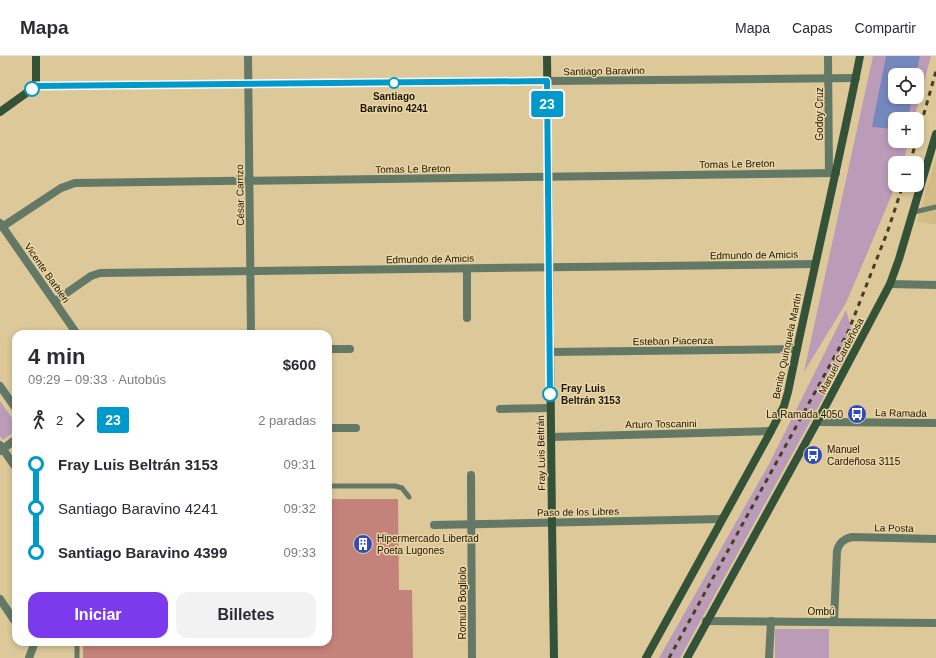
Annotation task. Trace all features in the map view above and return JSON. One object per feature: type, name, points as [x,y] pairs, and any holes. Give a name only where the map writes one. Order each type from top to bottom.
[{"type":"main road","points":[[0,112],[36,86],[36,56]]},
{"type":"main road","name":"Fray Luis Beltrán","points":[[547,56],[554,658]]},
{"type":"main road","name":"Benito Quinquela Martín","points":[[646,658],[784,406],[815,264],[832,173],[856,78],[860,56]]},
{"type":"main road","name":"Santiago Baravino","points":[[36,86],[547,81]]},
{"type":"main road","name":"Manuel Cardeñosa","points":[[687,658],[706,621],[817,422],[890,284],[914,212],[936,134]]},
{"type":"street","name":"César Carrizo","points":[[248,56],[251,330]]},
{"type":"street","name":"Godoy Cruz","points":[[828,56],[832,173]]},
{"type":"street","name":"Santiago Baravino","points":[[547,81],[856,78]]},
{"type":"street","name":"Tomas Le Breton","points":[[1,225],[62,188],[75,183],[250,182],[548,176],[832,173]]},
{"type":"street","name":"Vicente Barbieri","points":[[1,225],[55,301],[73,330]]},
{"type":"street","name":"Edmundo de Amicis","points":[[55,301],[96,274],[815,264]]},
{"type":"street","points":[[467,269],[467,318]]},
{"type":"street","points":[[890,284],[936,285]]},
{"type":"street","points":[[332,349],[350,349]]},
{"type":"street","name":"Esteban Piacenza","points":[[550,352],[797,349]]},
{"type":"street","points":[[0,386],[12,403]]},
{"type":"street","points":[[500,409],[550,408]]},
{"type":"street","name":"La Ramada","points":[[817,422],[936,423]]},
{"type":"street","points":[[332,428],[356,428]]},
{"type":"street","name":"Arturo Toscanini","points":[[551,436],[771,431]]},
{"type":"street","points":[[12,441],[1,448],[12,463]]},
{"type":"street","name":"Romulo Bogliolo","points":[[471,475],[472,658]]},
{"type":"street","name":"Paso de los Libres","points":[[434,525],[722,519]]},
{"type":"street","name":"La Posta","points":[[834,621],[837,551],[842,540],[852,537],[936,538]]},
{"type":"street","points":[[0,599],[12,617]]},
{"type":"street","name":"Ombú","points":[[706,621],[936,623]]},
{"type":"street","points":[[769,658],[770,621]]},
{"type":"street","points":[[29,658],[33,646]]},
{"type":"lane","points":[[914,212],[936,207]]},
{"type":"lane","points":[[332,486],[396,486],[402,488],[409,497]]},
{"type":"lane","points":[[77,646],[78,658]]},
{"type":"shaded area","points":[[873,56],[931,56],[924,82],[924,68],[888,68],[888,104],[918,104],[916,112],[888,112],[888,148],[907,148],[905,156],[888,156],[888,192],[893,192],[846,303],[804,372]]},
{"type":"shaded area","points":[[936,157],[936,224],[917,222]]},
{"type":"shaded area","points":[[846,310],[855,340],[680,658],[659,658],[769,464]]},
{"type":"shaded area","points":[[0,401],[12,418],[12,433],[3,440],[0,436]]},
{"type":"shaded area","points":[[775,629],[829,629],[829,658],[775,658]]},
{"type":"water","points":[[886,56],[920,56],[917,68],[888,68],[888,104],[911,104],[909,112],[888,112],[888,128],[872,127]]},
{"type":"building","name":"Hipermercado Libertad Poeta Lugones","points":[[332,499],[398,499],[399,590],[412,590],[413,658],[83,658],[83,646],[332,646]]},
{"type":"railway","points":[[912,156],[936,71]]},
{"type":"railway","points":[[669,658],[848,332],[887,233],[901,192]]},
{"type":"bus line","name":"23","points":[[32,89],[36,86],[547,81],[550,394]]},
{"type":"place","name":"Santiago Baravino 4241","points":[[394,83]]},
{"type":"place","name":"Fray Luis Beltrán 3153","points":[[550,394]]},
{"type":"place","name":"La Ramada 4050","points":[[857,414]]},
{"type":"place","name":"Manuel Cardeñosa 3115","points":[[813,455]]},
{"type":"place","name":"Hipermercado Libertad Poeta Lugones","points":[[363,544]]}]
